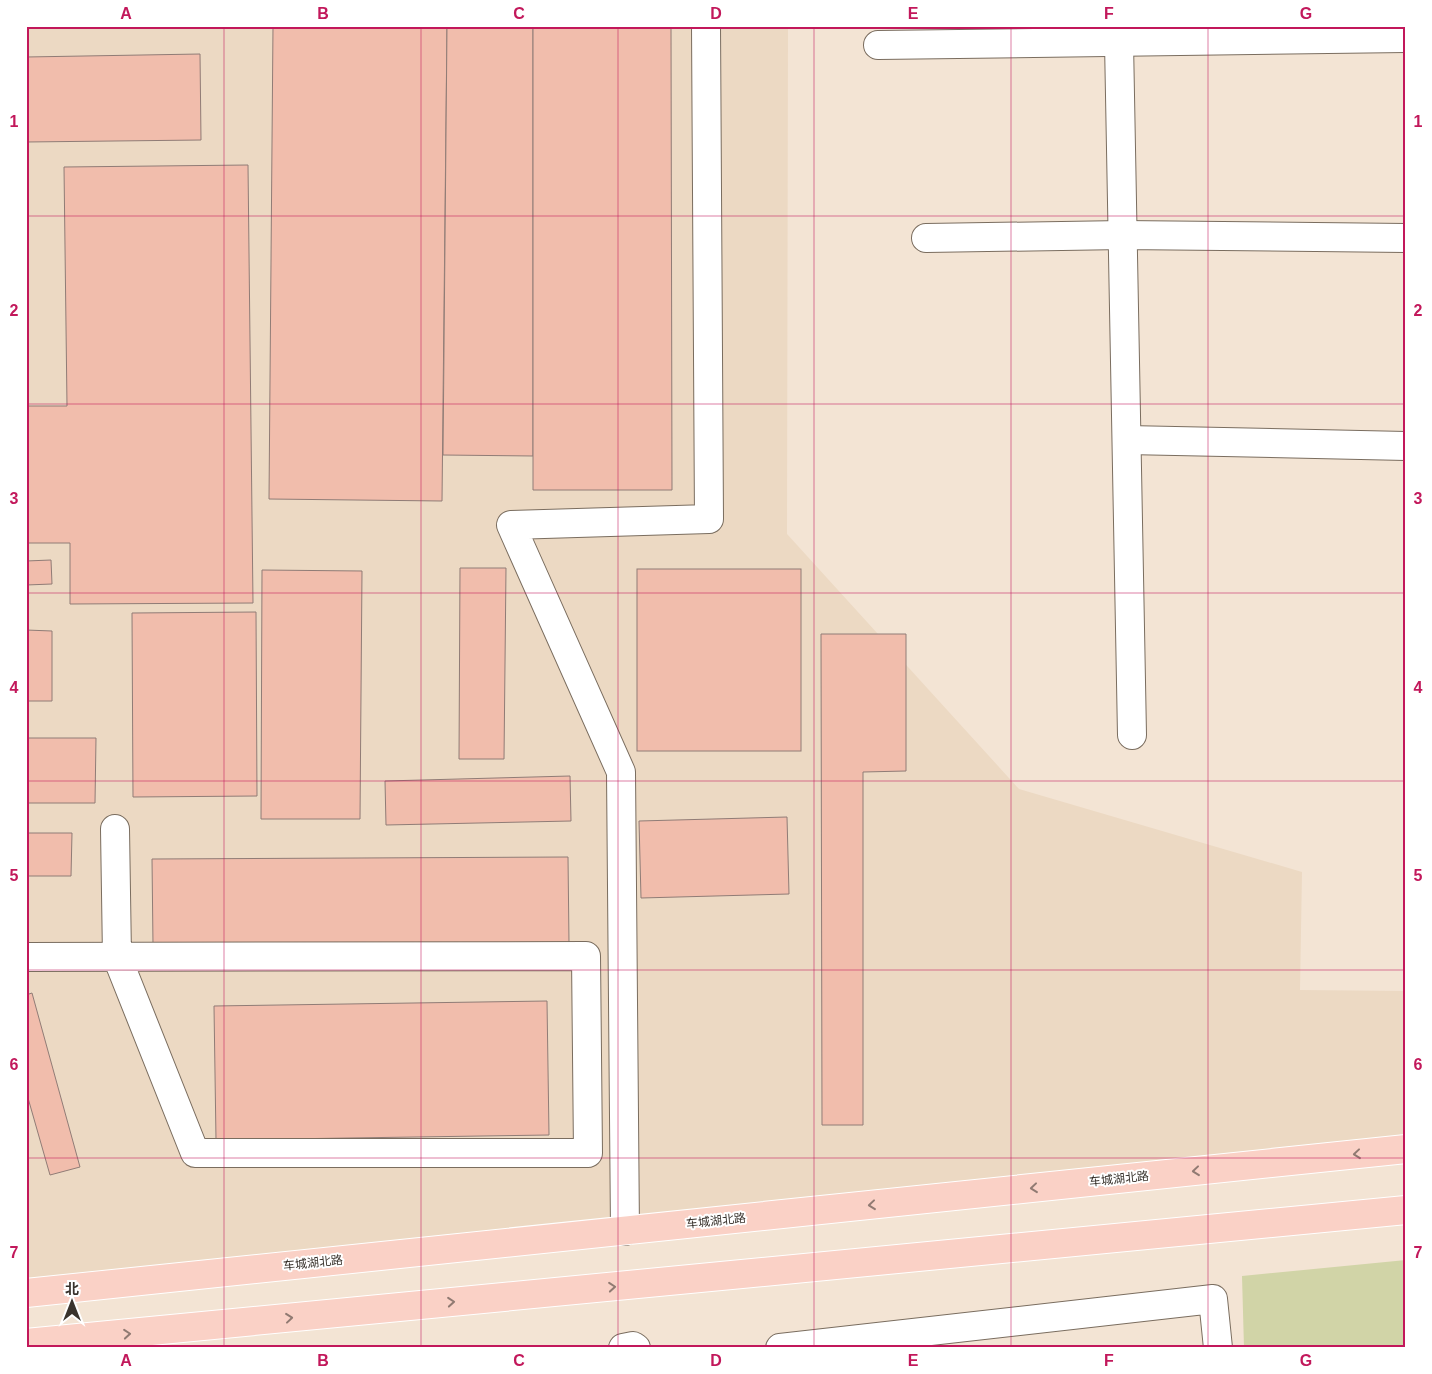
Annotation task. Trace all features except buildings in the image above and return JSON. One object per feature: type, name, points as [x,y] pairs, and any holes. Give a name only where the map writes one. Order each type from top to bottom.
[{"type":"main road","name":"车城湖北路","points":[[26,1293],[1406,1149]]},
{"type":"main road","points":[[26,1343],[78,1342],[1406,1210]]},
{"type":"main road","points":[[26,1281],[75,1288]]},
{"type":"street","points":[[625,1230],[621,772],[512,526],[710,519],[706,26]]},
{"type":"street","points":[[878,45],[1406,38]]},
{"type":"street","points":[[1119,42],[1132,735]]},
{"type":"street","points":[[926,238],[1123,235],[1406,238]]},
{"type":"street","points":[[1127,440],[1406,446]]},
{"type":"street","points":[[26,957],[117,957],[586,956],[588,1153],[195,1153],[117,957],[116,829]]},
{"type":"street","points":[[780,1348],[1213,1299],[1218,1348]]},
{"type":"street","points":[[623,1348],[633,1346],[636,1348]]},
{"type":"shaded area","points":[[26,26],[788,26],[787,534],[1019,789],[1302,872],[1300,990],[1406,991],[1406,1149],[26,1281]]},
{"type":"green space","points":[[1406,1260],[1406,1348],[1244,1348],[1242,1276]]}]
